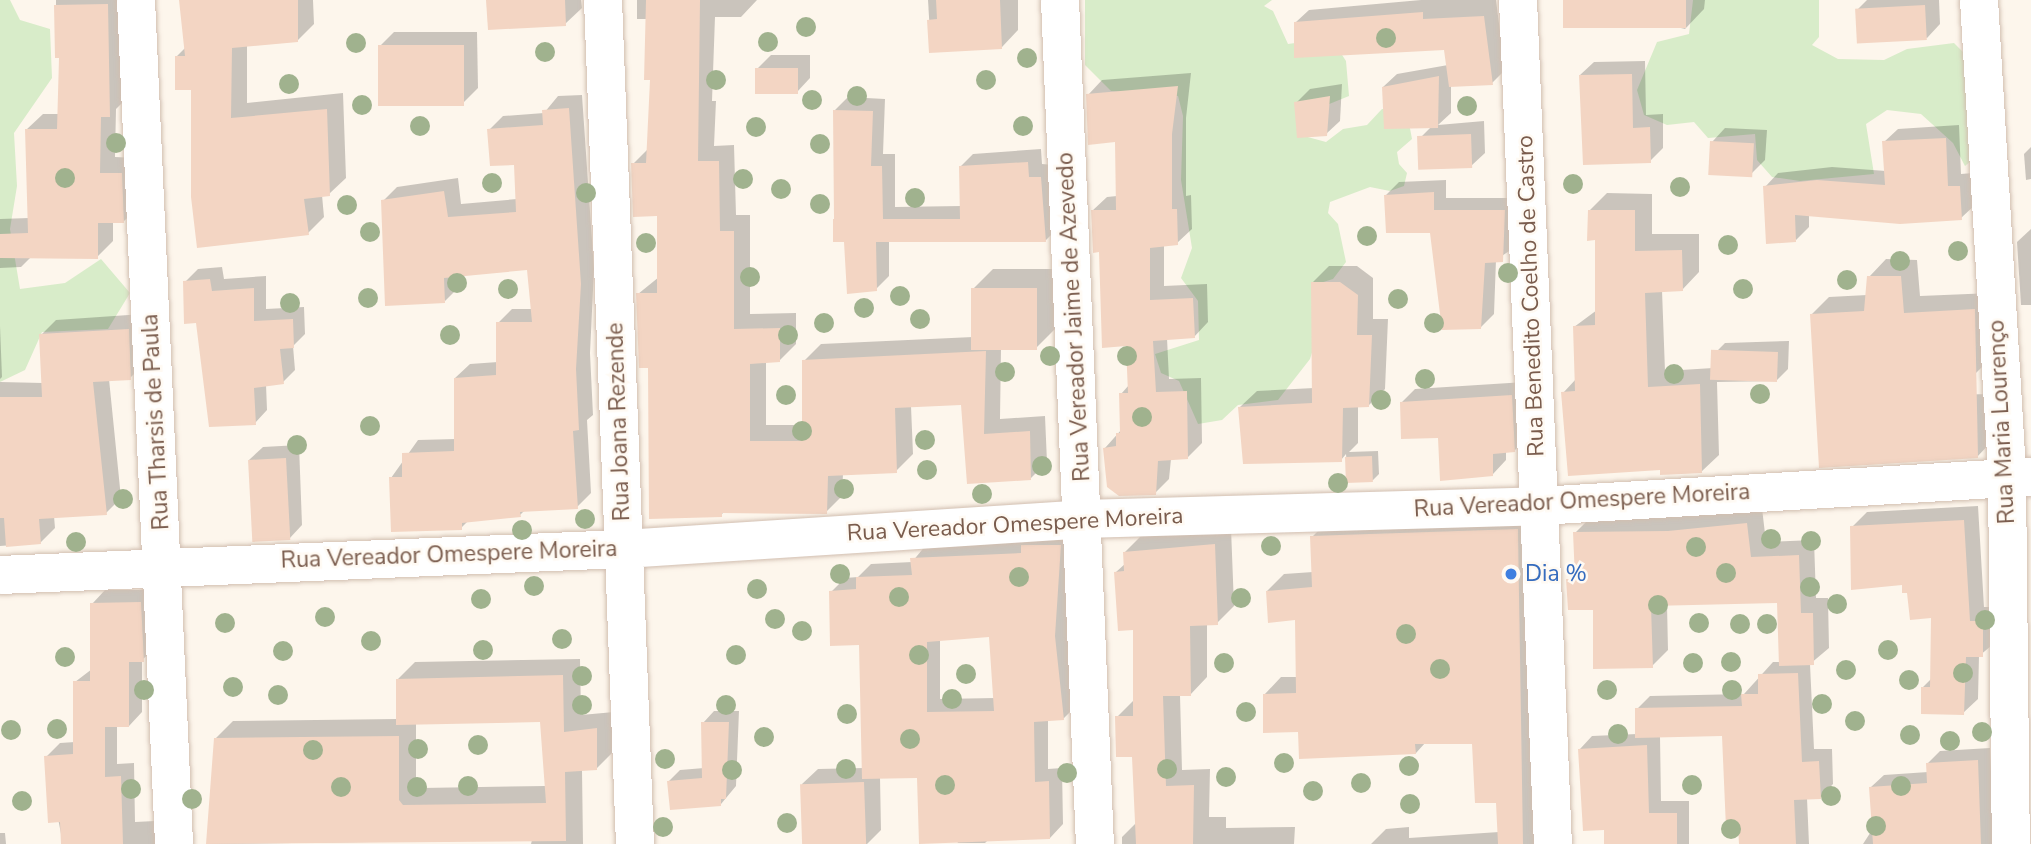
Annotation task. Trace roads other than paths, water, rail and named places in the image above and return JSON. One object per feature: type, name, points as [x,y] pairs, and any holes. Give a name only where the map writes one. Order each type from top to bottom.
[{"type":"street","name":"Rua Tharsis de Paula","points":[[136,0],[174,844]]},
{"type":"street","name":"Rua Joana Rezende","points":[[603,0],[635,844]]},
{"type":"street","name":"Rua Vereador Jaime de Azevedo","points":[[1060,0],[1084,519],[1095,844]]},
{"type":"street","name":"Rua Benedito Coelho de Castro","points":[[1518,0],[1553,844]]},
{"type":"street","name":"Rua Maria Lourenço","points":[[1979,0],[2019,478],[2011,844]]},
{"type":"street","name":"Rua Vereador Omespere Moreira","points":[[0,575],[162,565],[624,549],[1084,519],[1539,506],[2019,478]]},
{"type":"place","name":"Dia %","points":[[1511,574]]}]
